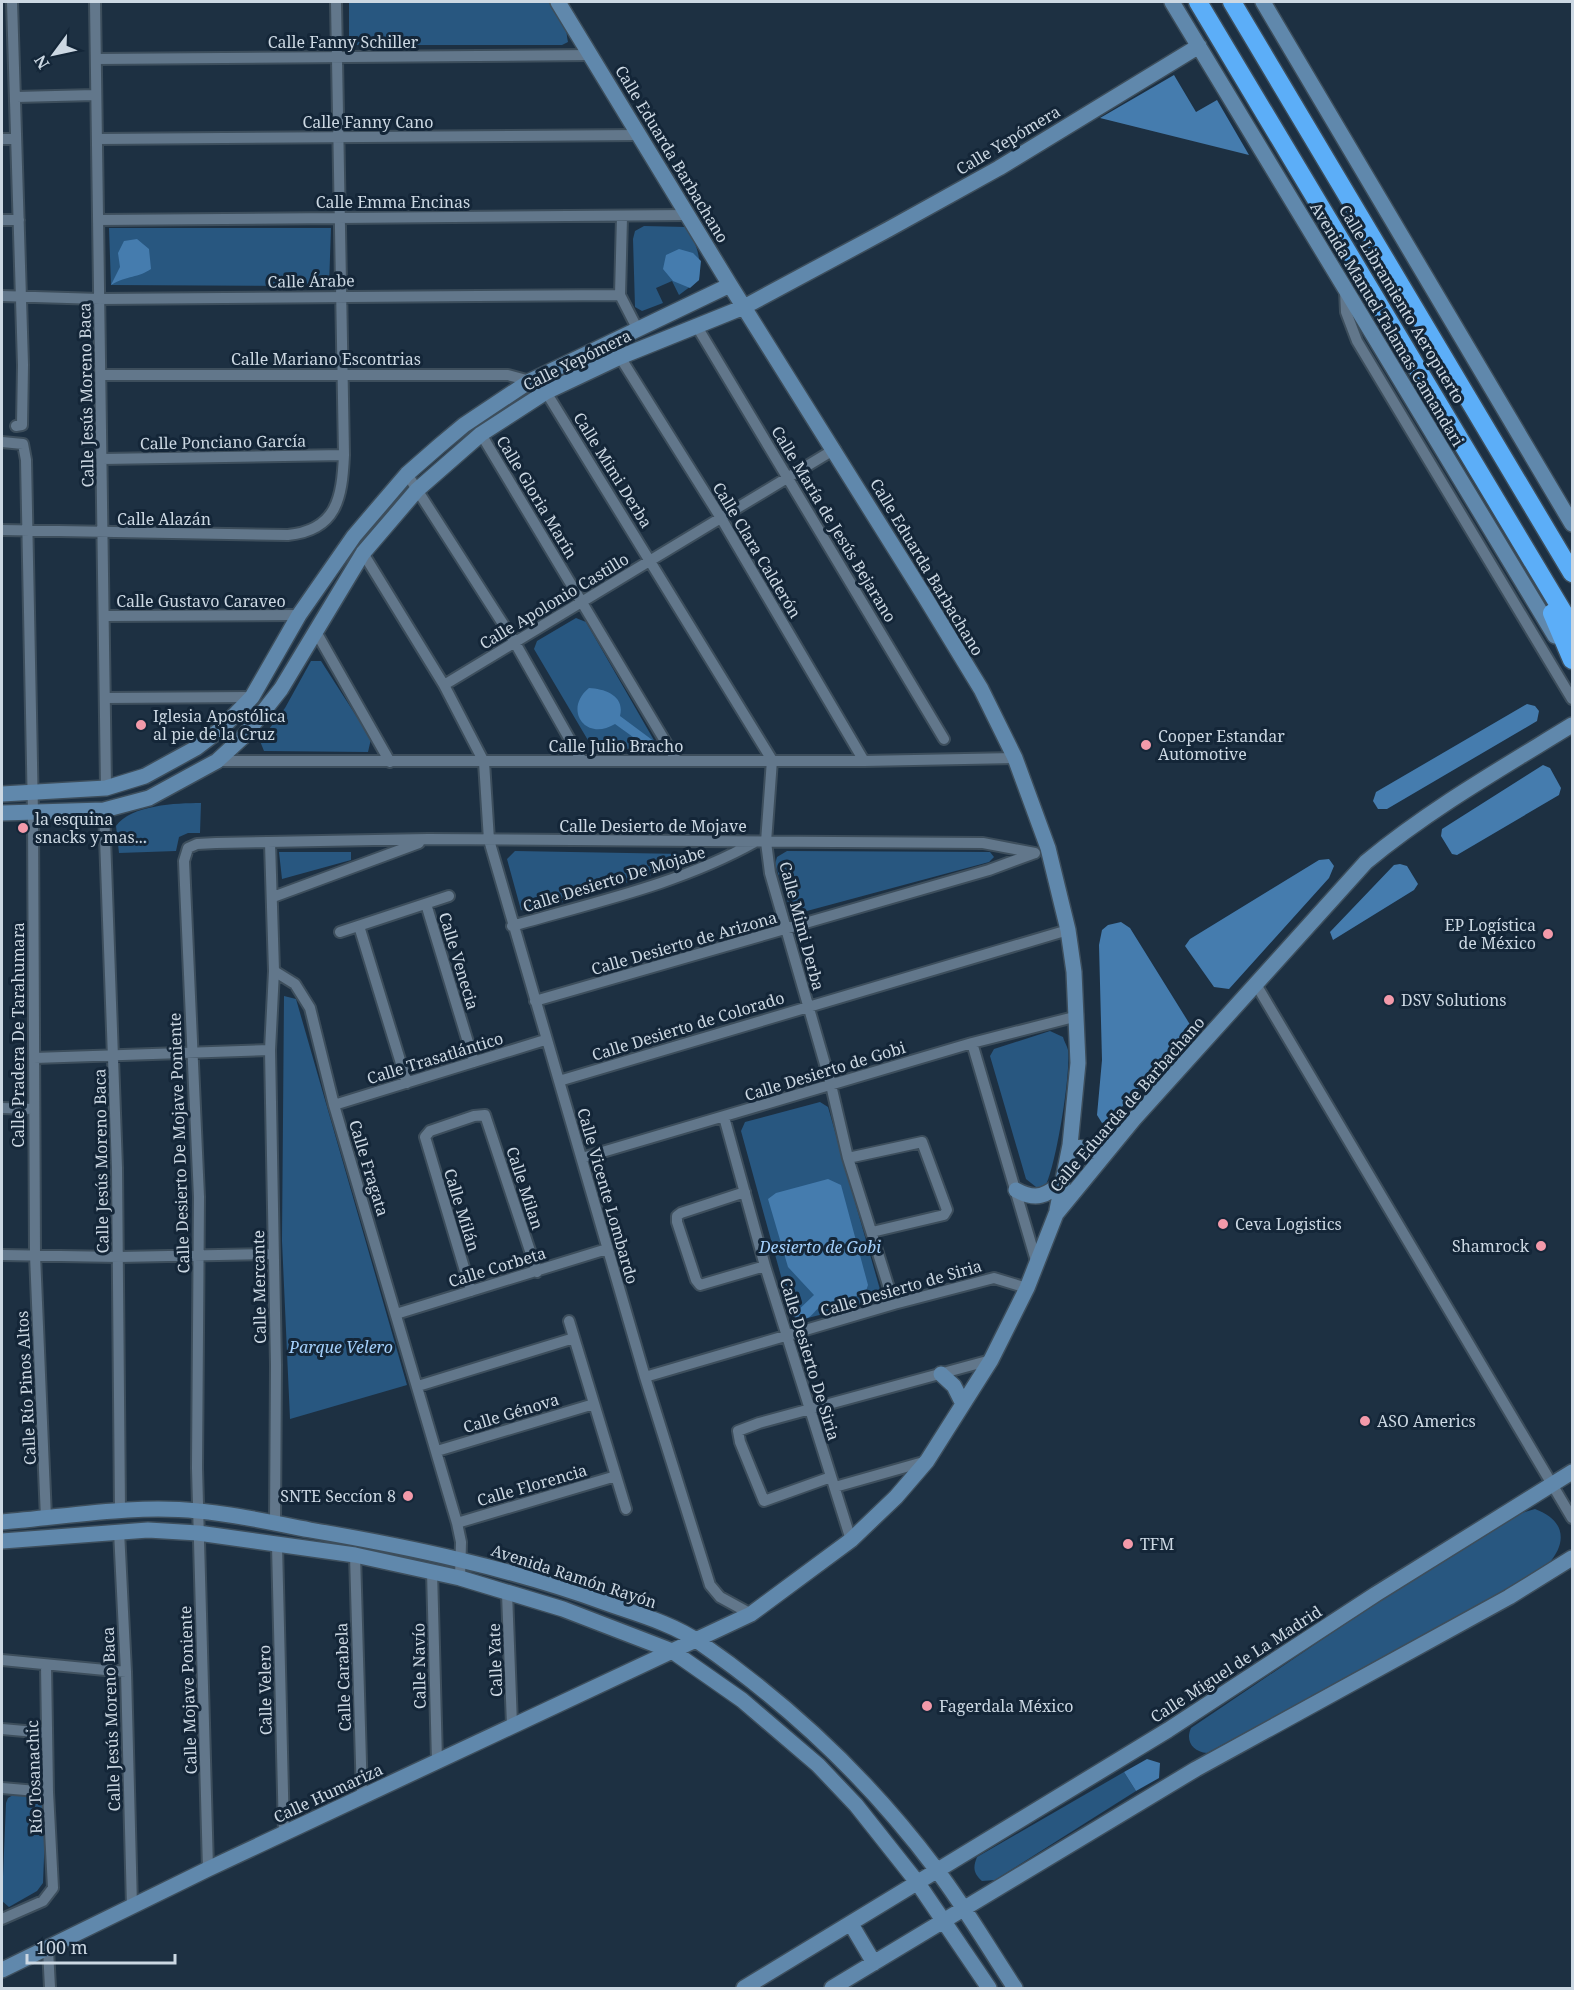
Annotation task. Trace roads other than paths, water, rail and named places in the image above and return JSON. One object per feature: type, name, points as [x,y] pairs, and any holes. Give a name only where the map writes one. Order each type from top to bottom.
[{"type":"highway","name":"Calle Libramiento Aeropuerto","points":[[1198,2],[1572,627]]},
{"type":"highway","name":"Calle Libramiento Aeropuerto","points":[[1232,2],[1572,573]]},
{"type":"highway","points":[[1499,506],[1572,662]]},
{"type":"main road","name":"Calle Eduarda Barbachano","points":[[558,2],[730,285],[835,449],[981,689],[1015,758],[1068,930],[1078,1016],[1078,1063],[1070,1145],[1056,1214]]},
{"type":"main road","name":"Avenida Manuel Talamas Camandari","points":[[1172,2],[1572,662]]},
{"type":"main road","points":[[1265,2],[1572,524]]},
{"type":"main road","name":"Calle Yepómera","points":[[2,813],[33,814],[104,810],[149,798],[217,761],[261,717],[363,554],[417,490],[481,434],[546,392],[620,357],[744,307],[961,190],[1199,46]]},
{"type":"main road","name":"Calle Yepómera","points":[[2,794],[106,788],[145,776],[196,748],[220,729],[252,696],[299,615],[354,536],[407,474],[464,425],[530,381],[730,285]]},
{"type":"main road","name":"Calle Eduarda de Barbachano","points":[[672,1651],[698,1641],[751,1614],[851,1540],[896,1497],[927,1461],[991,1360],[1027,1288],[1056,1214],[1105,1154],[1257,987],[1366,862],[1405,830],[1572,725]]},
{"type":"main road","points":[[1070,1145],[1105,1154]]},
{"type":"main road","points":[[1016,1190],[1026,1196],[1038,1197],[1052,1191],[1063,1181]]},
{"type":"main road","points":[[941,1374],[954,1386],[963,1404]]},
{"type":"main road","name":"Calle Miguel de La Madrid","points":[[744,1989],[1168,1730],[1376,1594],[1572,1472]]},
{"type":"main road","name":"Avenida Ramón Rayón","points":[[2,1522],[120,1512],[198,1511],[275,1523],[462,1560],[572,1590],[665,1624],[698,1641],[819,1738],[880,1799],[937,1870],[1015,1989]]},
{"type":"main road","points":[[2,1541],[119,1531],[198,1533],[355,1555],[460,1578],[592,1618],[672,1651],[742,1700],[818,1765],[856,1805],[944,1919],[989,1989]]},
{"type":"main road","points":[[832,1989],[944,1919],[1196,1770],[1509,1597],[1572,1558]]},
{"type":"main road","name":"Calle Humariza","points":[[2,1970],[208,1869],[672,1651]]},
{"type":"main road","points":[[851,1924],[874,1963]]},
{"type":"street","points":[[12,2],[7,65],[16,97],[22,296],[18,426]]},
{"type":"street","name":"Calle Jesús Moreno Baca","points":[[95,2],[106,788]]},
{"type":"street","points":[[336,2],[344,455]]},
{"type":"street","name":"Calle Fanny Schiller","points":[[96,59],[591,55]]},
{"type":"street","points":[[16,97],[95,95]]},
{"type":"street","name":"Calle Fanny Cano","points":[[98,139],[639,135]]},
{"type":"street","points":[[2,140],[16,140]]},
{"type":"street","name":"Calle Emma Encinas","points":[[99,220],[687,215]]},
{"type":"street","points":[[622,217],[620,295],[638,330]]},
{"type":"street","points":[[2,220],[19,220]]},
{"type":"street","points":[[1345,288],[1346,312],[1357,341],[1572,699]]},
{"type":"street","name":"Calle Árabe","points":[[2,296],[100,299],[342,295],[620,295]]},
{"type":"street","name":"Calle María de Jesús Bejarano","points":[[696,326],[789,477],[944,738]]},
{"type":"street","name":"Calle Clara Calderón","points":[[620,357],[721,518],[864,761]]},
{"type":"street","name":"Calle Mariano Escontrias","points":[[101,375],[498,374],[530,381],[546,392]]},
{"type":"street","name":"Calle Mimi Derba","points":[[546,392],[652,560],[772,760],[761,842],[831,1085],[849,1158],[894,1304]]},
{"type":"street","name":"Calle Gloria Marín","points":[[481,434],[677,761]]},
{"type":"street","name":"Calle Pradera De Tarahumara","points":[[2,442],[18,442],[25,447],[33,814],[34,1255]]},
{"type":"street","name":"Calle Apolonio Castillo","points":[[444,685],[835,449]]},
{"type":"street","name":"Calle Ponciano García","points":[[102,459],[344,455]]},
{"type":"street","name":"Calle Alazán","points":[[2,530],[103,534],[288,535],[305,533],[324,522],[339,499],[344,455]]},
{"type":"street","points":[[407,474],[514,641],[582,761]]},
{"type":"street","points":[[363,554],[444,685],[484,762]]},
{"type":"street","name":"Calle Gustavo Caraveo","points":[[104,616],[299,615]]},
{"type":"street","points":[[315,630],[390,762]]},
{"type":"street","points":[[105,698],[252,696]]},
{"type":"street","name":"Calle Julio Bracho","points":[[217,761],[864,761],[1015,758]]},
{"type":"street","name":"Calle Vicente Lombardo","points":[[484,762],[489,840],[512,926],[645,1377],[710,1585],[720,1597],[751,1614]]},
{"type":"street","name":"Calle Jesús Moreno Baca","points":[[104,810],[119,1257],[120,1512]]},
{"type":"street","points":[[273,897],[428,839]]},
{"type":"street","name":"Calle Desierto de Mojave","points":[[270,843],[428,839],[983,843],[1042,850]]},
{"type":"street","name":"Calle Desierto De Mojabe","points":[[512,926],[680,877],[761,842]]},
{"type":"street","name":"Calle Desierto De Mojave Poniente","points":[[198,1511],[200,1254],[184,861],[188,848],[197,844],[270,843]]},
{"type":"street","name":"Calle Mercante","points":[[270,843],[274,971],[270,1050],[275,1523]]},
{"type":"street","name":"Calle Desierto de Arizona","points":[[535,1001],[989,870],[1042,850]]},
{"type":"street","name":"Calle Venecia","points":[[340,932],[449,896]]},
{"type":"street","name":"Calle Venecia","points":[[426,904],[474,1062]]},
{"type":"street","points":[[359,926],[407,1083]]},
{"type":"street","name":"Calle Desierto de Colorado","points":[[559,1080],[1068,930]]},
{"type":"street","name":"Calle Fragata","points":[[274,971],[295,984],[310,1008],[334,1105],[458,1523],[462,1560],[460,1578]]},
{"type":"street","points":[[1257,987],[1572,1518]]},
{"type":"street","name":"Calle Desierto de Gobi","points":[[582,1158],[972,1043],[1078,1016]]},
{"type":"street","name":"Calle Trasatlántico","points":[[334,1105],[545,1040]]},
{"type":"street","points":[[972,1043],[1037,1264]]},
{"type":"street","points":[[34,1058],[270,1050]]},
{"type":"street","points":[[2,1108],[32,1108]]},
{"type":"street","name":"Calle Milán","points":[[471,1291],[425,1137],[430,1131],[474,1116],[485,1115]]},
{"type":"street","name":"Calle Milan","points":[[485,1115],[537,1272]]},
{"type":"street","name":"Calle Desierto De Siria","points":[[724,1117],[765,1266],[851,1540]]},
{"type":"street","points":[[849,1158],[922,1142],[944,1200],[947,1212],[944,1215],[872,1232]]},
{"type":"street","points":[[745,1192],[681,1213],[677,1216],[677,1222],[696,1280],[700,1285],[765,1266]]},
{"type":"street","name":"Calle Corbeta","points":[[396,1314],[607,1249]]},
{"type":"street","points":[[2,1255],[119,1257],[273,1254]]},
{"type":"street","name":"Calle Río Pinos Altos","points":[[34,1255],[46,1518]]},
{"type":"street","name":"Calle Desierto de Siria","points":[[645,1377],[894,1304],[994,1278],[1027,1288]]},
{"type":"street","points":[[569,1321],[626,1509]]},
{"type":"street","points":[[418,1386],[574,1338]]},
{"type":"street","points":[[927,1461],[833,1482],[764,1501],[738,1433],[743,1427],[991,1360]]},
{"type":"street","name":"Calle Génova","points":[[437,1451],[594,1404]]},
{"type":"street","name":"Calle Florencia","points":[[458,1523],[616,1476]]},
{"type":"street","name":"Calle Mojave Poniente","points":[[198,1511],[208,1869]]},
{"type":"street","name":"Calle Jesús Moreno Baca","points":[[119,1531],[126,1672],[132,1907]]},
{"type":"street","name":"Calle Velero","points":[[277,1545],[284,1834]]},
{"type":"street","name":"Calle Carabela","points":[[355,1555],[362,1797]]},
{"type":"street","name":"Calle Navío","points":[[432,1571],[437,1761]]},
{"type":"street","name":"Calle Yate","points":[[507,1593],[512,1725]]},
{"type":"street","points":[[2,1660],[126,1672]]},
{"type":"street","name":"Río Tosanachic","points":[[2,1919],[43,1901],[53,1888],[48,1792],[46,1665]]},
{"type":"street","points":[[2,1729],[47,1733]]},
{"type":"street","points":[[2,1788],[48,1792]]},
{"type":"street","points":[[48,1949],[50,1989]]},
{"type":"place","name":"Iglesia Apostólica al pie de la Cruz","points":[[141,725]]},
{"type":"place","name":"Cooper Estandar Automotive","points":[[1146,745]]},
{"type":"place","name":"la esquina snacks y mas...","points":[[23,828]]},
{"type":"place","name":"EP Logística de México","points":[[1548,934]]},
{"type":"place","name":"DSV Solutions","points":[[1389,1000]]},
{"type":"place","name":"Ceva Logistics","points":[[1223,1224]]},
{"type":"place","name":"Shamrock","points":[[1541,1246]]},
{"type":"place","name":"ASO Americs","points":[[1365,1421]]},
{"type":"place","name":"SNTE Seccíon 8","points":[[408,1496]]},
{"type":"place","name":"TFM","points":[[1128,1544]]},
{"type":"place","name":"Fagerdala México","points":[[927,1706]]},
{"type":"park label","name":"Desierto de Gobi","points":[[820,1247]]},
{"type":"park label","name":"Parque Velero","points":[[341,1347]]}]
